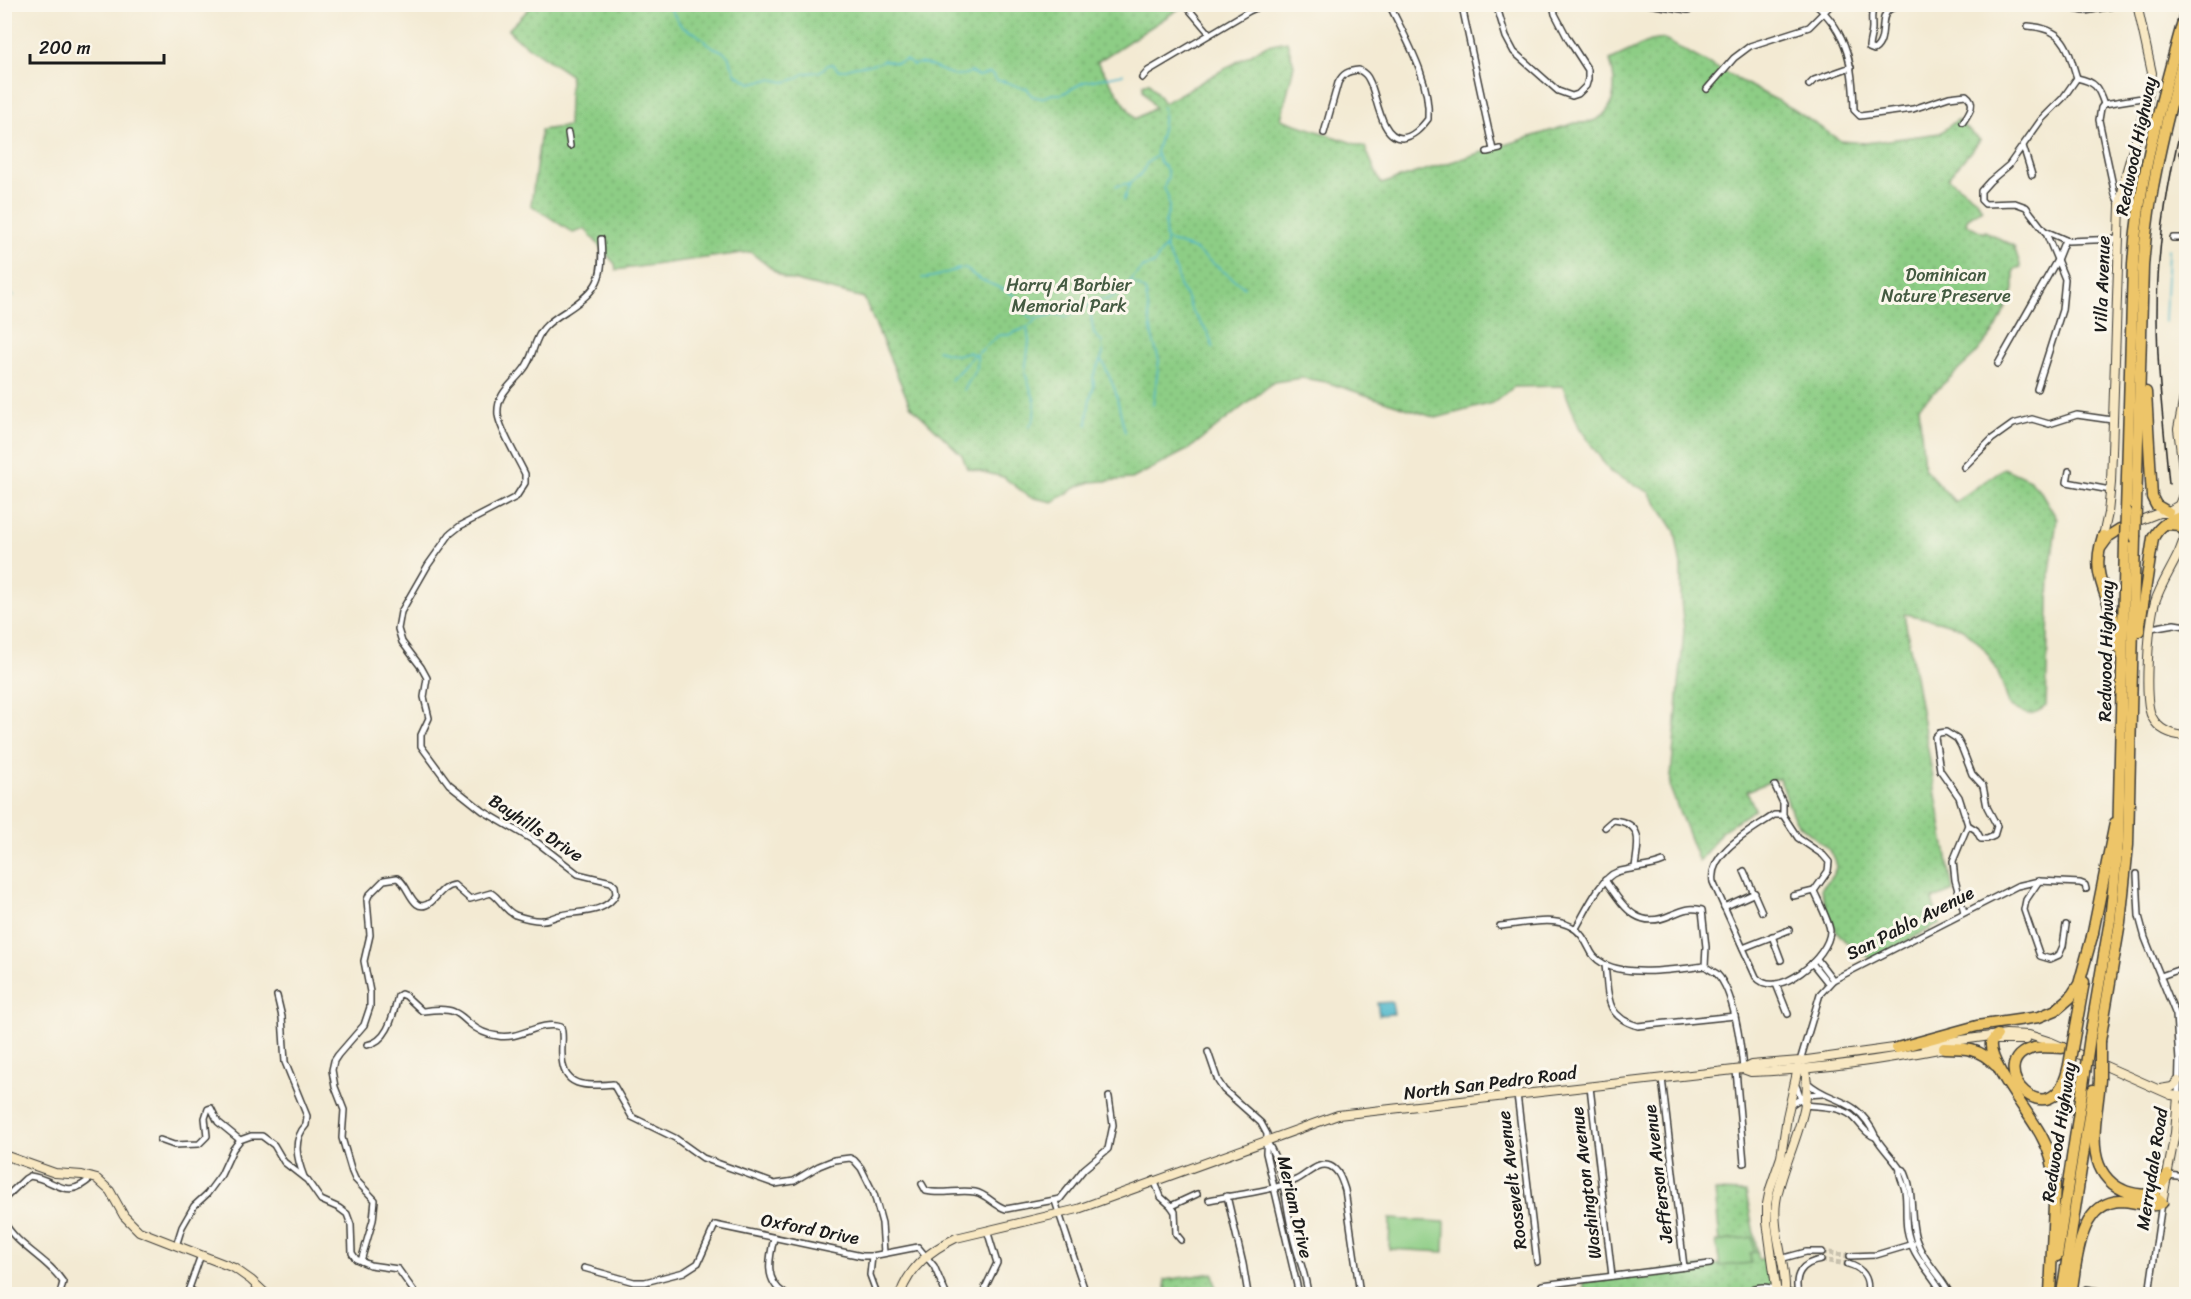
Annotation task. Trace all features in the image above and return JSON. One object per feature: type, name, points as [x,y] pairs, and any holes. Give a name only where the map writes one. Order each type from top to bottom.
[{"type":"highway","name":"Redwood Highway","points":[[2095,1039],[2120,923],[2127,865],[2130,806],[2133,669],[2130,540],[2126,512],[2136,226],[2148,149],[2187,10]]},
{"type":"highway","name":"Redwood Highway","points":[[2062,1294],[2093,1076],[2120,803],[2122,676],[2130,540],[2136,507],[2144,248],[2151,189],[2163,132],[2187,48]]},
{"type":"highway","points":[[2141,336],[2146,387],[2151,497],[2156,506],[2168,512]]},
{"type":"highway","points":[[2133,669],[2150,547],[2154,535],[2171,519],[2187,514]]},
{"type":"highway","points":[[2161,527],[2176,523],[2182,526],[2186,535]]},
{"type":"highway","points":[[2098,552],[2109,536],[2120,529]]},
{"type":"highway","points":[[2103,536],[2098,552],[2097,573],[2113,617],[2122,676]]},
{"type":"highway","points":[[2062,1048],[2038,1047],[2023,1053],[2015,1066],[2016,1083],[2022,1091],[2039,1099],[2048,1097],[2061,1088],[2069,1065],[2110,839],[2120,803]]},
{"type":"highway","points":[[1897,1048],[1977,1026],[2039,1017],[2056,1010],[2070,999],[2079,984],[2093,933]]},
{"type":"highway","points":[[1995,1038],[1991,1052],[2012,1090]]},
{"type":"highway","points":[[2077,1294],[2085,1227],[2096,1210],[2119,1201],[2155,1206],[2162,1203],[2157,1197],[2125,1191],[2109,1181],[2100,1169],[2095,1140],[2093,1076],[2095,1039]]},
{"type":"highway","points":[[1944,1048],[1967,1048],[1981,1053],[1994,1064],[2042,1135],[2054,1173],[2050,1294]]},
{"type":"highway","name":"Redwood Highway","points":[[2050,1294],[2093,1076]]},
{"type":"highway","points":[[2138,1195],[2152,1193],[2168,1175]]},
{"type":"main road","points":[[2120,205],[2152,73],[2138,4]]},
{"type":"main road","name":"Villa Avenue","points":[[2103,536],[2110,490],[2120,205]]},
{"type":"main road","points":[[2168,512],[2179,505],[2186,489],[2178,429],[2183,416],[2187,387]]},
{"type":"main road","points":[[2108,513],[2110,527],[2114,530],[2149,516],[2168,512],[2187,514]]},
{"type":"main road","points":[[2186,535],[2155,602],[2151,628],[2148,697],[2150,714],[2155,723],[2164,730],[2187,736]]},
{"type":"main road","name":"North San Pedro Road","points":[[900,1294],[908,1275],[927,1257],[956,1238],[1060,1216],[1338,1115],[1739,1070],[1751,1072],[1801,1070],[1865,1063],[1995,1038]]},
{"type":"main road","name":"North San Pedro Road","points":[[1739,1070],[1751,1065],[1897,1048],[1995,1038],[2023,1039],[2062,1048],[2156,1089],[2182,1097]]},
{"type":"main road","points":[[1781,1293],[1777,1260],[1776,1200],[1796,1134],[1803,1119],[1806,1081],[1800,1061]]},
{"type":"main road","points":[[1777,1260],[1768,1226],[1767,1204],[1782,1154],[1794,1083],[1801,1070]]},
{"type":"main road","points":[[2156,1089],[2170,1088],[2178,1081]]},
{"type":"main road","name":"Merrydale Road","points":[[2162,1203],[2182,1097]]},
{"type":"main road","points":[[2177,1116],[2187,1104]]},
{"type":"main road","points":[[4,1155],[55,1173],[92,1177],[104,1184],[124,1216],[139,1231],[234,1268],[266,1294]]},
{"type":"main road","name":"North San Pedro Road","points":[[905,1294],[912,1278],[927,1257]]},
{"type":"street","points":[[1142,78],[1148,71],[1249,11],[1265,4]]},
{"type":"street","points":[[1324,133],[1341,76],[1351,70],[1359,70],[1369,79],[1385,125],[1393,136],[1408,137],[1421,128],[1428,119],[1426,96],[1418,66],[1389,4]]},
{"type":"street","points":[[1464,4],[1463,11],[1493,150]]},
{"type":"street","points":[[1496,4],[1506,37],[1515,52],[1558,91],[1572,96],[1578,94],[1586,86],[1588,70],[1568,39],[1555,14],[1553,4]]},
{"type":"street","points":[[1648,4],[1688,10],[1714,4]]},
{"type":"street","points":[[1815,4],[1836,26],[1853,76],[1854,110],[1860,116],[1913,109],[1961,94],[1970,98],[1972,104],[1970,113],[1963,122]]},
{"type":"street","points":[[1707,89],[1734,58],[1750,46],[1802,30],[1815,23],[1832,4]]},
{"type":"street","points":[[1876,4],[1871,12],[1872,28],[1868,45],[1874,50],[1879,46],[1881,40],[1884,15],[1889,9],[1903,4]]},
{"type":"street","points":[[2047,4],[2085,11],[2124,4]]},
{"type":"street","points":[[1187,7],[1210,34]]},
{"type":"street","points":[[2028,26],[2043,27],[2054,31],[2063,42],[2077,78]]},
{"type":"street","points":[[1809,85],[1814,80],[1851,67]]},
{"type":"street","points":[[2077,78],[2089,81],[2099,89],[2104,104],[2148,97]]},
{"type":"street","points":[[2037,389],[2062,310],[2065,279],[2044,231],[2026,207],[2015,203],[1985,204],[1981,200],[1982,191],[2009,165],[2041,120],[2063,98],[2077,78]]},
{"type":"street","name":"Villa Avenue","points":[[2104,104],[2099,120],[2115,195],[2120,205]]},
{"type":"street","points":[[568,133],[570,146]]},
{"type":"street","points":[[2023,146],[2032,175]]},
{"type":"street","points":[[2044,231],[2065,240],[2119,239]]},
{"type":"street","name":"Bayhills Drive","points":[[361,1261],[373,1220],[375,1200],[351,1172],[342,1138],[344,1110],[335,1087],[332,1070],[337,1056],[364,1025],[370,1007],[370,992],[364,961],[370,935],[367,907],[369,895],[384,880],[397,878],[405,884],[412,900],[422,906],[431,902],[448,885],[454,885],[470,898],[491,893],[497,896],[512,914],[545,920],[563,914],[586,912],[608,903],[616,894],[615,886],[611,882],[578,874],[538,843],[483,811],[449,784],[421,746],[421,735],[429,718],[424,697],[427,678],[422,667],[402,642],[398,624],[405,603],[450,534],[471,520],[507,503],[522,489],[525,474],[500,423],[498,405],[505,389],[529,363],[538,336],[544,327],[592,292],[601,272],[601,238]]},
{"type":"street","points":[[2173,238],[2187,238]]},
{"type":"street","points":[[1998,364],[2057,260],[2065,240]]},
{"type":"street","points":[[1964,468],[1992,439],[2013,424],[2032,419],[2049,424],[2077,415],[2112,420]]},
{"type":"street","points":[[2069,471],[2067,482],[2110,490]]},
{"type":"street","points":[[2151,628],[2174,624],[2187,626]]},
{"type":"street","points":[[1964,912],[1955,880],[1953,861],[1968,825],[1959,797],[1940,770],[1935,742],[1935,737],[1939,733],[1946,732],[1957,739],[1972,774],[1982,784],[1984,800],[1997,826],[1994,836],[1981,839],[1976,830],[1968,825]]},
{"type":"street","points":[[1775,786],[1783,803],[1783,814],[1798,838],[1823,855],[1829,862],[1828,871],[1814,891],[1793,896]]},
{"type":"street","points":[[1783,814],[1774,815],[1731,844],[1713,868],[1713,882],[1760,982],[1776,984],[1790,981],[1824,952],[1830,930],[1814,891]]},
{"type":"street","points":[[1605,827],[1613,820],[1626,821],[1631,825],[1638,838],[1635,867]]},
{"type":"street","points":[[1576,928],[1605,880],[1614,872],[1653,866],[1663,862]]},
{"type":"street","points":[[1744,871],[1762,912]]},
{"type":"street","name":"Merrydale Road","points":[[2137,874],[2139,916],[2145,938],[2176,1015],[2178,1081],[2182,1097]]},
{"type":"street","points":[[1605,880],[1628,912],[1646,920],[1662,919],[1689,907],[1702,910],[1706,947],[1705,966]]},
{"type":"street","points":[[2039,881],[2026,900],[2024,910],[2040,956],[2050,959],[2059,955],[2063,946],[2066,925]]},
{"type":"street","name":"San Pablo Avenue","points":[[1831,981],[2010,888],[2039,881],[2080,883],[2086,889]]},
{"type":"street","points":[[1724,907],[1755,893]]},
{"type":"street","points":[[1500,926],[1555,921],[1576,928],[1590,953],[1605,965],[1635,971],[1662,971],[1705,966],[1717,974],[1735,1016],[1742,1053],[1739,1070],[1744,1163]]},
{"type":"street","points":[[1743,948],[1789,930]]},
{"type":"street","points":[[1772,936],[1781,960]]},
{"type":"street","points":[[1800,1061],[1818,1000],[1831,981],[1814,961]]},
{"type":"street","points":[[1605,965],[1613,1012],[1624,1022],[1638,1026],[1735,1016]]},
{"type":"street","points":[[2161,976],[2187,967]]},
{"type":"street","points":[[1776,984],[1788,1014]]},
{"type":"street","points":[[367,1045],[375,1042],[386,1031],[398,996],[401,994],[422,1011],[449,1010],[457,1013],[473,1027],[497,1036],[509,1038],[542,1026],[561,1027],[564,1070],[570,1080],[578,1084],[613,1084],[632,1117],[675,1138],[703,1158],[775,1184],[794,1181],[834,1160],[850,1158],[854,1160],[861,1168],[874,1194],[882,1223],[884,1253]]},
{"type":"street","points":[[277,996],[282,1017],[285,1062],[307,1116],[306,1125],[300,1131],[297,1142],[298,1163],[304,1177],[321,1200],[347,1214],[351,1225],[352,1253],[370,1265],[398,1269],[416,1294]]},
{"type":"street","points":[[1208,1052],[1218,1081],[1261,1123],[1267,1134],[1267,1142]]},
{"type":"street","name":"Jefferson Avenue","points":[[1662,1078],[1684,1267]]},
{"type":"street","points":[[1806,1081],[1824,1095],[1856,1110],[1874,1130],[1877,1138],[1900,1168],[1899,1173],[1905,1188],[1906,1221],[1921,1264],[1950,1294]]},
{"type":"street","points":[[1794,1083],[1804,1100]]},
{"type":"street","name":"Washington Avenue","points":[[1590,1087],[1612,1276]]},
{"type":"street","name":"Roosevelt Avenue","points":[[1517,1094],[1537,1262]]},
{"type":"street","points":[[1789,1106],[1824,1095]]},
{"type":"street","points":[[922,1184],[926,1191],[935,1194],[972,1191],[980,1193],[1006,1209],[1055,1201],[1066,1193],[1084,1169],[1108,1149],[1113,1125],[1109,1097]]},
{"type":"street","points":[[1804,1100],[1846,1112],[1867,1134],[1877,1138]]},
{"type":"street","points":[[160,1140],[174,1145],[200,1144],[207,1136],[205,1118],[208,1109],[211,1108],[218,1122],[240,1140]]},
{"type":"street","points":[[176,1246],[182,1227],[194,1206],[207,1194],[221,1175],[233,1149],[240,1140],[256,1135],[267,1138],[284,1162],[304,1177]]},
{"type":"street","name":"Meriam Drive","points":[[1267,1142],[1273,1151],[1284,1185],[1288,1213],[1308,1294]]},
{"type":"street","name":"Meriam Drive","points":[[1267,1142],[1266,1153],[1299,1294]]},
{"type":"street","points":[[1209,1200],[1276,1188],[1299,1179],[1315,1167],[1331,1166],[1339,1174],[1345,1190],[1360,1294]]},
{"type":"street","points":[[2168,1175],[2187,1178]]},
{"type":"street","points":[[4,1199],[30,1176],[72,1189],[80,1188],[92,1177]]},
{"type":"street","points":[[1155,1183],[1161,1197],[1174,1212],[1176,1234],[1181,1240]]},
{"type":"street","points":[[1171,1206],[1197,1194]]},
{"type":"street","points":[[1227,1196],[1244,1264],[1248,1294]]},
{"type":"street","points":[[1055,1201],[1086,1294]]},
{"type":"street","name":"Merrydale Road","points":[[2149,1294],[2162,1203]]},
{"type":"street","points":[[4,1222],[14,1235],[57,1272],[63,1282],[60,1294]]},
{"type":"street","name":"Oxford Drive","points":[[584,1268],[634,1282],[645,1282],[684,1272],[698,1263],[715,1225],[861,1256],[918,1247],[927,1257]]},
{"type":"street","points":[[985,1294],[985,1288],[997,1266],[987,1233]]},
{"type":"street","points":[[774,1238],[769,1269],[773,1283],[785,1294]]},
{"type":"street","points":[[1850,1256],[1869,1256],[1914,1244]]},
{"type":"street","points":[[1777,1260],[1806,1252],[1822,1252]]},
{"type":"street","points":[[197,1294],[188,1292],[201,1255]]},
{"type":"street","points":[[872,1256],[870,1275],[877,1294]]},
{"type":"street","points":[[1860,1269],[1863,1261],[1869,1256]]},
{"type":"street","points":[[927,1257],[939,1275],[946,1294]]},
{"type":"street","points":[[1743,1294],[1759,1287],[1769,1286],[1781,1293],[1796,1294],[1798,1272],[1809,1262],[1821,1260]]},
{"type":"street","points":[[1542,1285],[1710,1264]]},
{"type":"street","points":[[1848,1264],[1860,1269],[1867,1280],[1867,1294]]},
{"type":"street","points":[[1940,1284],[1943,1294]]},
{"type":"street","points":[[2077,1294],[2086,1289],[2117,1294]]},
{"type":"green space","name":"Harry A Barbier Memorial Park","points":[[534,4],[1185,5],[1097,62],[1135,119],[1155,108],[1143,90],[1143,85],[1149,82],[1164,103],[1267,45],[1287,41],[1294,65],[1281,119],[1365,147],[1381,184],[1575,123],[1599,118],[1611,104],[1613,94],[1614,83],[1610,60],[1650,41],[1663,39],[1793,109],[1841,141],[1866,143],[1940,133],[1957,120],[1980,140],[1948,178],[1976,199],[1982,209],[1968,218],[1966,222],[2014,246],[2021,268],[2014,270],[2014,290],[1996,329],[1975,355],[1919,406],[1924,468],[1955,502],[2004,468],[2030,480],[2041,492],[2057,519],[2050,573],[2046,706],[2041,710],[2028,714],[2009,705],[1988,654],[1964,630],[1904,614],[1953,891],[1932,900],[1940,924],[1872,959],[1860,953],[1843,939],[1832,923],[1821,889],[1831,878],[1836,863],[1828,849],[1794,818],[1779,778],[1747,791],[1755,809],[1722,831],[1699,862],[1670,788],[1684,630],[1681,567],[1675,531],[1649,492],[1610,472],[1579,427],[1563,386],[1514,387],[1493,403],[1436,418],[1326,382],[1302,378],[1274,382],[1189,449],[1132,479],[1091,482],[1077,487],[1053,502],[1030,497],[1003,477],[967,468],[962,455],[910,405],[864,298],[784,278],[750,252],[616,270],[615,264],[585,229],[573,233],[531,205],[541,130],[568,126],[570,75],[517,39],[508,30]]},
{"type":"green space","points":[[1715,1191],[1746,1192],[1759,1260],[1770,1255],[1777,1294],[1585,1294],[1583,1281],[1722,1264]]},
{"type":"green space","points":[[1390,1219],[1445,1222],[1444,1252],[1389,1249]]},
{"type":"green space","points":[[1752,1237],[1754,1252],[1750,1253],[1751,1263],[1720,1266],[1716,1242]]},
{"type":"green space","points":[[1213,1273],[1217,1294],[1167,1294],[1165,1280]]},
{"type":"water","points":[[1392,1002],[1394,1014],[1379,1015],[1377,1003]]},
{"type":"waterway","points":[[667,4],[682,27],[722,51],[728,56],[736,74],[751,83],[770,79],[785,82],[805,73],[819,72],[833,64],[838,70],[845,70],[884,60],[896,63],[906,60],[913,65],[927,64],[955,75],[971,72],[978,76],[990,73],[998,81],[1027,88],[1032,96],[1041,98],[1062,94],[1084,82],[1123,74]]},
{"type":"waterway","points":[[937,350],[956,355],[967,352],[976,355],[999,335],[1008,335],[1028,327],[1038,318],[1056,314],[1067,317],[1082,311],[1094,299],[1103,300],[1113,297],[1141,269],[1154,264],[1166,245],[1165,223],[1169,208],[1168,196],[1164,188],[1168,176],[1167,170],[1160,162],[1156,152],[1163,125],[1163,107]]},
{"type":"waterway","points":[[2185,141],[2186,135]]},
{"type":"waterway","points":[[1123,201],[1130,183],[1157,155]]},
{"type":"waterway","points":[[1116,186],[1130,183]]},
{"type":"waterway","points":[[1167,240],[1194,249],[1244,287]]},
{"type":"waterway","points":[[1165,247],[1177,272],[1179,286],[1192,311],[1208,333],[1213,347]]},
{"type":"waterway","points":[[2165,322],[2168,249]]},
{"type":"waterway","points":[[922,278],[966,268],[983,281],[1015,296],[1025,313],[1037,318]]},
{"type":"waterway","points":[[1131,281],[1146,293],[1152,336],[1159,360],[1153,405]]},
{"type":"waterway","points":[[4,289],[14,296]]},
{"type":"waterway","points":[[1087,425],[1089,403],[1094,386],[1093,377],[1103,354],[1102,342],[1094,334],[1089,305]]},
{"type":"waterway","points":[[1027,328],[1029,342],[1025,373],[1035,402],[1034,418],[1029,427]]},
{"type":"waterway","points":[[951,380],[974,355]]},
{"type":"waterway","points":[[964,390],[977,367],[977,355]]},
{"type":"waterway","points":[[1101,361],[1115,390],[1125,432]]},
{"type":"tunnel","points":[[1822,1252],[1850,1256]]},
{"type":"tunnel","points":[[1821,1260],[1848,1264]]},
{"type":"railway","points":[[2169,484],[2158,358],[2159,263],[2174,159],[2186,108]]},
{"type":"park label","name":"Dominican Nature Preserve","points":[[1946,285]]}]
